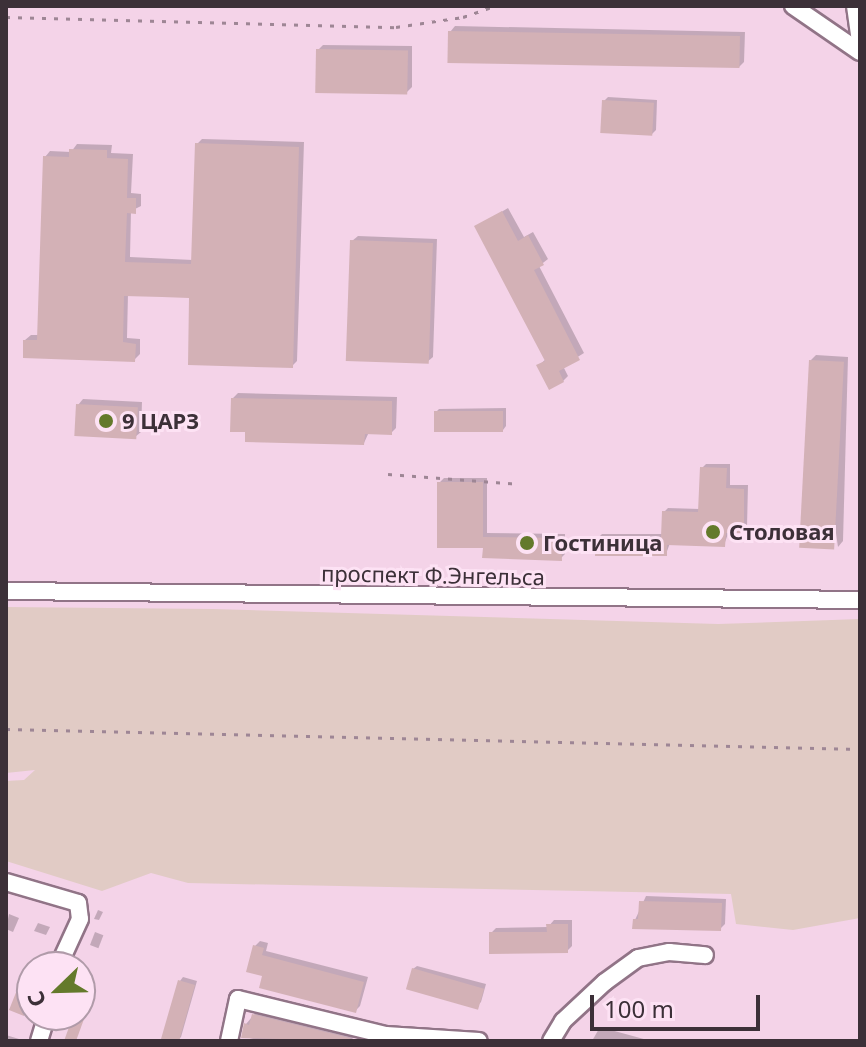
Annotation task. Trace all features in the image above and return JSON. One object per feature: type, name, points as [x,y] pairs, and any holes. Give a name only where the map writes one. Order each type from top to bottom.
[{"type":"street","points":[[793,6],[860,52]]},
{"type":"street","points":[[855,6],[860,42]]},
{"type":"street","name":"проспект Ф.Энгельса","points":[[6,591],[860,600]]},
{"type":"street","points":[[6,882],[78,903],[80,919],[65,951]]},
{"type":"street","points":[[551,1041],[563,1021],[605,982],[638,958],[669,952],[705,955]]},
{"type":"street","points":[[229,1041],[238,999],[386,1035],[479,1041]]},
{"type":"shaded area","points":[[6,607],[213,609],[718,624],[860,619],[860,918],[793,930],[736,924],[731,894],[188,883],[151,873],[102,891],[6,861],[6,781],[24,780],[35,770],[6,773]]},
{"type":"building","points":[[448,31],[740,36],[739,68],[447,63]]},
{"type":"building","points":[[316,49],[408,51],[407,95],[315,93]]},
{"type":"building","points":[[602,100],[654,103],[652,136],[600,133]]},
{"type":"building","points":[[195,143],[299,147],[293,368],[188,365],[189,298],[162,297],[124,296],[123,342],[136,344],[135,362],[23,358],[23,340],[37,340],[43,156],[69,157],[69,149],[107,150],[107,158],[128,159],[127,198],[136,198],[136,214],[127,213],[125,262],[191,264]]},
{"type":"building","points":[[502,211],[518,241],[528,235],[544,265],[534,270],[580,360],[559,371],[564,382],[549,390],[536,365],[545,361],[474,226]]},
{"type":"building","points":[[350,240],[433,243],[429,364],[346,361]]},
{"type":"building","points":[[809,360],[844,362],[834,550],[799,548]]},
{"type":"building","points":[[231,398],[392,401],[392,435],[365,434],[364,445],[245,442],[245,432],[230,432]]},
{"type":"building","name":"9 ЦАРЗ","points":[[76,404],[138,407],[136,439],[74,436]]},
{"type":"building","points":[[434,411],[503,411],[503,432],[434,432]]},
{"type":"building","points":[[700,467],[727,468],[726,488],[744,489],[744,533],[726,533],[725,547],[667,545],[667,556],[595,556],[596,537],[661,537],[662,511],[698,512]]},
{"type":"building","points":[[437,482],[483,482],[483,537],[561,538],[562,561],[482,558],[483,548],[437,548]]},
{"type":"building","points":[[639,901],[722,903],[721,931],[632,929],[633,919],[638,919]]},
{"type":"building","points":[[546,924],[568,924],[568,953],[489,954],[489,932],[547,932]]},
{"type":"building","points":[[253,945],[264,948],[262,955],[364,982],[356,1013],[259,988],[262,976],[246,972]]},
{"type":"building","points":[[412,968],[484,989],[478,1010],[406,989]]},
{"type":"building","points":[[178,980],[195,985],[179,1041],[170,1041],[161,1039]]},
{"type":"building","points":[[16,992],[16,1013],[9,1010]]},
{"type":"building","points":[[252,1014],[350,1038],[349,1041],[241,1038],[244,1023],[249,1025]]},
{"type":"building","points":[[68,1031],[80,1031],[76,1041],[64,1041]]},
{"type":"railway","points":[[6,17],[396,27],[463,17],[495,6]]},
{"type":"railway","points":[[388,474],[520,484]]},
{"type":"railway","points":[[6,729],[860,749]]},
{"type":"place","name":"9 ЦАРЗ","points":[[106,421]]},
{"type":"place","name":"Столовая","points":[[713,532]]},
{"type":"place","name":"Гостиница","points":[[527,543]]}]
